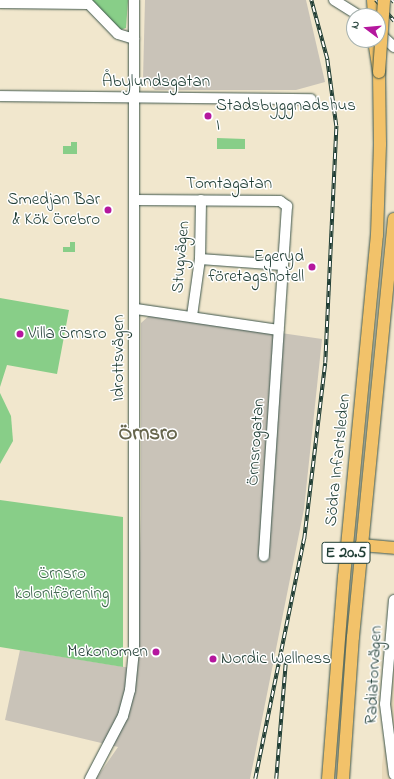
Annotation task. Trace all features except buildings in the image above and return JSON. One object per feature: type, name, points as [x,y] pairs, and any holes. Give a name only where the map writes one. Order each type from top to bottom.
[{"type":"main road","points":[[379,72],[384,0]]},
{"type":"main road","points":[[375,48],[379,72]]},
{"type":"main road","name":"Södra Infartsleden","points":[[328,779],[344,577],[370,305],[380,144],[379,72]]},
{"type":"main road","name":"Södra Infartsleden","points":[[342,779],[361,545],[394,218]]},
{"type":"main road","points":[[361,545],[394,548]]},
{"type":"street","name":"Idrottsvägen","points":[[90,779],[123,716],[133,667],[136,309],[133,288],[134,0]]},
{"type":"street","points":[[334,0],[347,8]]},
{"type":"street","points":[[0,3],[87,2],[118,34],[134,39]]},
{"type":"street","points":[[386,40],[394,48]]},
{"type":"street","name":"Åbylundsgatan","points":[[0,96],[311,98]]},
{"type":"street","name":"Tomtagatan","points":[[134,200],[285,202],[288,211],[283,265]]},
{"type":"street","name":"Stugvägen","points":[[192,316],[200,259],[201,200]]},
{"type":"street","points":[[200,259],[283,265]]},
{"type":"street","name":"Örnsrogatan","points":[[264,556],[283,265]]},
{"type":"street","points":[[136,309],[192,316],[278,330]]},
{"type":"street","name":"Radiatorvägen","points":[[394,600],[385,704],[394,774]]},
{"type":"shaded area","points":[[145,0],[306,0],[325,82],[296,90],[155,90],[143,79]]},
{"type":"shaded area","points":[[151,314],[322,339],[304,509],[250,779],[96,779],[118,747],[5,720],[20,650],[137,669],[141,515],[141,323]]},
{"type":"shaded area","points":[[394,653],[394,779],[382,779],[382,766]]},
{"type":"green space","points":[[90,0],[128,0],[126,28],[120,30]]},
{"type":"green space","points":[[217,138],[245,139],[245,149],[217,149]]},
{"type":"green space","points":[[71,142],[77,142],[77,154],[63,154],[63,146],[71,146]]},
{"type":"green space","points":[[70,242],[75,242],[75,252],[63,252],[63,247],[70,247]]},
{"type":"green space","points":[[0,298],[69,310],[57,374],[7,365],[0,387]]},
{"type":"green space","points":[[0,393],[11,416],[13,441],[0,464]]},
{"type":"green space","name":"Örnsro koloniförening","points":[[0,500],[123,517],[123,667],[0,647]]},
{"type":"railway","points":[[255,779],[304,539],[325,363],[336,126],[327,59],[311,0]]},
{"type":"railway","points":[[376,0],[394,21]]},
{"type":"railway","points":[[276,779],[286,658]]},
{"type":"place","name":"Stadsbyggnadshus I","points":[[208,116]]},
{"type":"place","name":"Smedjan Bar & Kök Örebro","points":[[108,210]]},
{"type":"place","name":"Egeryd företagshotell","points":[[312,267]]},
{"type":"place","name":"Villa Örnsro","points":[[20,334]]},
{"type":"place","name":"Mekonomen","points":[[156,652]]},
{"type":"place","name":"Nordic Wellness","points":[[213,659]]},
{"type":"district","name":"Örnsro","points":[[148,434]]}]
